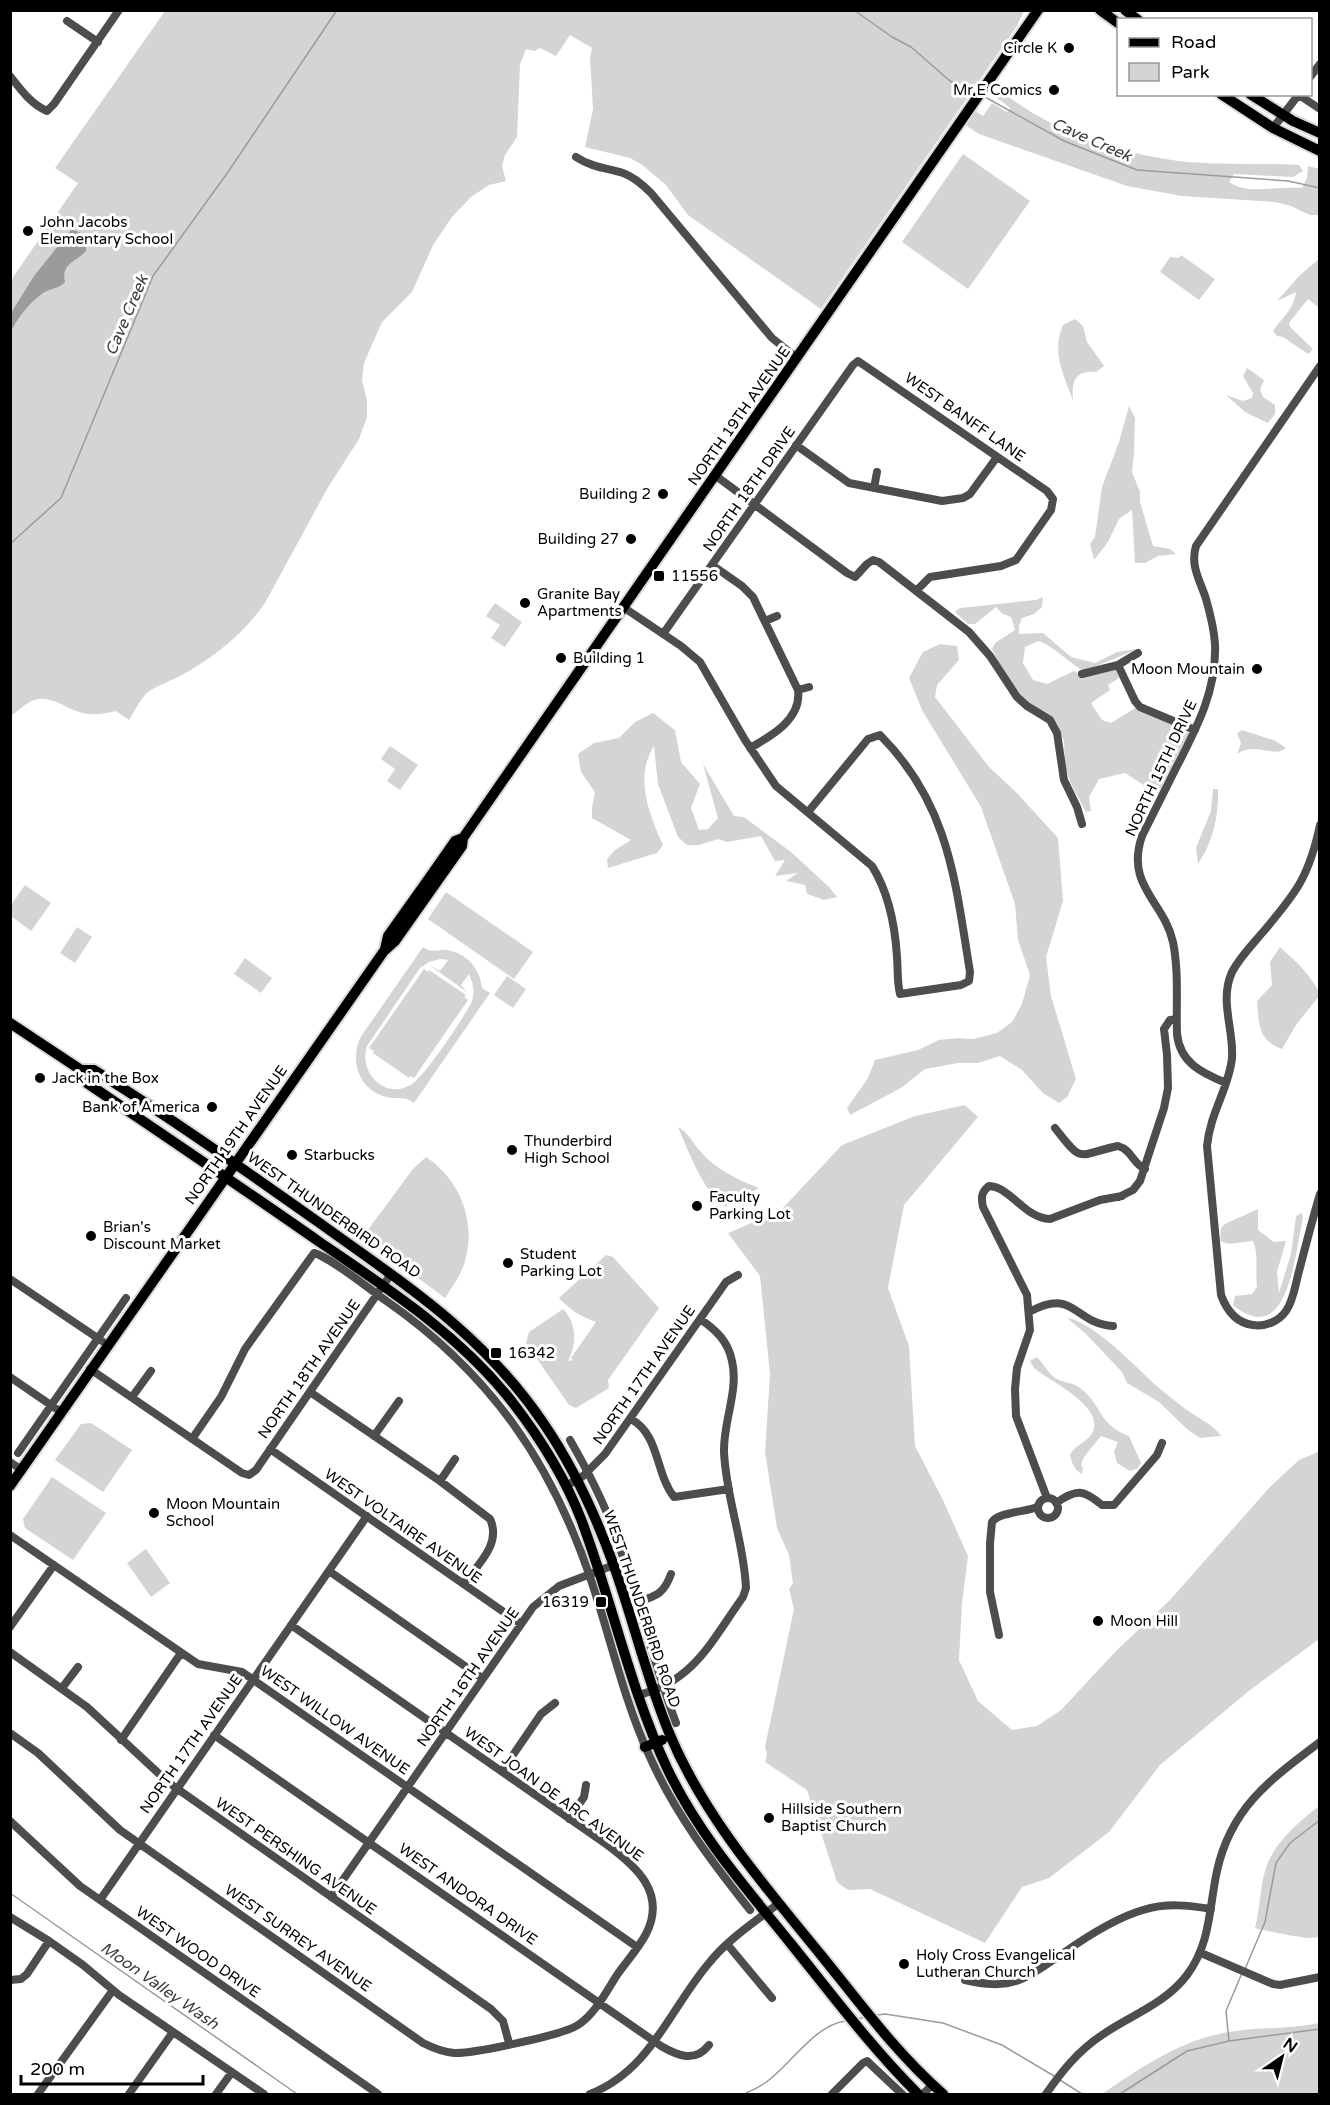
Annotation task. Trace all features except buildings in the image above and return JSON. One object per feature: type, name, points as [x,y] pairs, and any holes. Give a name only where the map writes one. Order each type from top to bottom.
[{"type":"main road","name":"NORTH 19TH AVENUE","points":[[10,1486],[90,1369],[103,1342],[226,1176],[384,951],[395,941],[462,846],[463,838],[1038,10]]},
{"type":"main road","points":[[1100,10],[1117,22]]},
{"type":"main road","points":[[1224,96],[1273,128],[1320,151]]},
{"type":"main road","points":[[1253,96],[1283,115],[1320,133]]},
{"type":"main road","name":"WEST THUNDERBIRD ROAD","points":[[10,1023],[81,1070],[87,1083],[322,1243],[381,1290],[435,1324],[475,1361],[511,1401],[538,1439],[566,1486],[580,1518],[594,1572],[638,1695],[651,1745],[742,1891],[766,1913],[880,2055],[918,2094]]},
{"type":"main road","name":"WEST THUNDERBIRD ROAD","points":[[81,1070],[94,1070],[235,1163],[444,1313],[495,1362],[537,1413],[577,1479],[614,1565],[658,1690],[671,1736],[681,1760],[710,1812],[743,1858],[892,2044],[943,2094]]},
{"type":"main road","points":[[322,1243],[330,1231]]},
{"type":"main road","points":[[651,1745],[671,1736]]},
{"type":"main road","points":[[832,1994],[845,1984]]},
{"type":"street","points":[[10,76],[29,99],[39,108],[47,111],[119,10]]},
{"type":"street","points":[[67,21],[98,42]]},
{"type":"street","points":[[1273,128],[1298,96]]},
{"type":"street","points":[[1300,96],[1320,109]]},
{"type":"street","points":[[576,157],[587,164],[622,173],[637,180],[651,193],[772,338],[797,358]]},
{"type":"street","name":"NORTH 18TH DRIVE","points":[[663,634],[858,361]]},
{"type":"street","name":"WEST BANFF LANE","points":[[858,361],[1047,491],[1053,499],[1051,510],[1016,560],[1001,566],[930,577],[916,591]]},
{"type":"street","name":"NORTH 15TH DRIVE","points":[[1226,1083],[1205,1074],[1188,1062],[1178,1042],[1173,941],[1143,884],[1138,870],[1137,854],[1142,836],[1207,704],[1212,685],[1215,644],[1206,597],[1195,571],[1195,550],[1200,538],[1320,366]]},
{"type":"street","points":[[796,445],[842,479],[856,485],[942,501],[963,498],[975,489],[998,457]]},
{"type":"street","points":[[874,488],[877,472]]},
{"type":"street","points":[[716,476],[847,573],[855,577],[873,560],[969,632],[990,656],[1017,697],[1050,720],[1054,726],[1064,780],[1077,807],[1082,824]]},
{"type":"street","points":[[712,565],[742,586],[753,597],[798,690],[797,705],[781,728],[750,748]]},
{"type":"street","points":[[623,607],[700,662],[750,748],[776,786],[872,866],[890,908],[900,994],[961,985],[969,981],[970,972],[955,880],[939,823],[918,782],[880,735],[868,739],[808,812]]},
{"type":"street","points":[[765,621],[777,616]]},
{"type":"street","points":[[1082,674],[1118,664],[1138,653]]},
{"type":"street","points":[[1118,664],[1140,707],[1195,730]]},
{"type":"street","points":[[798,690],[809,687]]},
{"type":"street","points":[[1320,825],[1311,861],[1298,888],[1239,960],[1229,981],[1226,1008],[1232,1052],[1226,1083],[1213,1113],[1206,1146],[1221,1295],[1234,1318],[1260,1326],[1282,1316],[1290,1303],[1320,1194]]},
{"type":"street","points":[[1056,1503],[1047,1498],[1016,1416],[1016,1378],[1030,1329],[1027,1295],[981,1199],[989,1186],[997,1187],[1029,1213],[1042,1219],[1055,1218],[1100,1200],[1122,1196],[1133,1190],[1138,1185],[1145,1169],[1164,1108],[1168,1088],[1164,1029],[1170,1020],[1176,1019]]},
{"type":"street","points":[[1055,1128],[1079,1155],[1118,1146],[1129,1152],[1139,1167],[1145,1169]]},
{"type":"street","name":"WEST THUNDERBIRD ROAD","points":[[192,1439],[221,1397],[245,1349],[314,1253],[381,1290],[450,1351],[482,1384],[536,1457],[555,1490],[594,1572],[628,1702],[651,1745]]},
{"type":"street","name":"NORTH 18TH AVENUE","points":[[192,1439],[246,1475],[254,1472],[392,1274]]},
{"type":"street","name":"NORTH 17TH AVENUE","points":[[566,1486],[588,1471],[609,1449],[726,1282],[738,1275]]},
{"type":"street","points":[[10,1280],[103,1342]]},
{"type":"street","name":"NORTH 19TH AVENUE","points":[[18,1453],[51,1405],[103,1342],[126,1298]]},
{"type":"street","points":[[1029,1312],[1044,1304],[1060,1302],[1095,1323],[1102,1326],[1113,1326]]},
{"type":"street","points":[[638,1695],[658,1690],[683,1675],[697,1661],[743,1597],[746,1582],[724,1451],[734,1373],[732,1360],[723,1338],[700,1319]]},
{"type":"street","points":[[90,1369],[192,1439]]},
{"type":"street","points":[[132,1397],[151,1371]]},
{"type":"street","points":[[10,1377],[61,1412]]},
{"type":"street","points":[[310,1392],[440,1481],[490,1519],[494,1527],[492,1543],[464,1584]]},
{"type":"street","points":[[374,1436],[399,1401]]},
{"type":"street","points":[[630,1419],[638,1423],[649,1436],[674,1497],[729,1489]]},
{"type":"street","name":"WEST THUNDERBIRD ROAD","points":[[570,1440],[588,1471],[613,1527],[637,1602],[658,1690],[676,1723]]},
{"type":"street","points":[[1056,1503],[1067,1496],[1084,1492],[1102,1505],[1114,1505],[1157,1455],[1162,1443]]},
{"type":"street","name":"WEST VOLTAIRE AVENUE","points":[[270,1449],[521,1624]]},
{"type":"street","points":[[440,1481],[455,1459]]},
{"type":"street","points":[[11,1463],[22,1470]]},
{"type":"street","points":[[999,1635],[990,1592],[992,1522],[1001,1515],[1038,1507],[1041,1501],[1047,1498]]},
{"type":"street","points":[[1038,1507],[1041,1515],[1049,1518],[1057,1512],[1056,1503]]},
{"type":"street","name":"NORTH 17TH AVENUE","points":[[100,1900],[367,1516]]},
{"type":"street","name":"WEST WILLOW AVENUE","points":[[10,1535],[198,1664],[239,1670],[637,1947]]},
{"type":"street","points":[[10,1627],[54,1565]]},
{"type":"street","name":"NORTH 16TH AVENUE","points":[[331,1897],[533,1607],[551,1591],[614,1565]]},
{"type":"street","points":[[328,1571],[482,1678]]},
{"type":"street","points":[[637,1602],[661,1593],[667,1587],[671,1574]]},
{"type":"street","name":"WEST JOAN DE ARC AVENUE","points":[[291,1625],[633,1864],[648,1887]]},
{"type":"street","name":"WEST PERSHING AVENUE","points":[[10,1652],[87,1707],[177,1789],[498,2014],[506,2028],[509,2043]]},
{"type":"street","points":[[121,1740],[182,1653]]},
{"type":"street","points":[[62,1688],[78,1667]]},
{"type":"street","points":[[502,1771],[541,1714],[555,1703]]},
{"type":"street","name":"WEST SURREY AVENUE","points":[[10,1733],[38,1753],[111,1823],[138,1844],[423,2043],[435,2049],[453,2053],[466,2052],[571,2029],[586,2019],[647,1931],[652,1915],[648,1887]]},
{"type":"street","name":"WEST ANDORA DRIVE","points":[[214,1735],[671,2052],[693,2057],[703,2052],[709,2045]]},
{"type":"street","points":[[1046,2094],[1080,2052],[1102,2035],[1155,2004],[1185,1977],[1201,1953],[1208,1930],[1222,1851],[1240,1813],[1266,1783],[1320,1742]]},
{"type":"street","points":[[569,1819],[584,1797],[586,1785]]},
{"type":"street","name":"WEST WOOD DRIVE","points":[[10,1821],[65,1873],[100,1900],[378,2094]]},
{"type":"street","name":"WEST THUNDERBIRD ROAD","points":[[742,1891],[750,1910]]},
{"type":"street","points":[[590,2094],[614,2083],[638,2064],[704,1969],[727,1944],[779,1902]]},
{"type":"street","points":[[965,1980],[990,1984],[1017,1981],[1088,1937],[1142,1910],[1165,1905],[1187,1905],[1211,1909]]},
{"type":"street","points":[[10,1912],[83,1965],[112,1990],[264,2094]]},
{"type":"street","points":[[10,1917],[24,1924]]},
{"type":"street","points":[[10,1980],[21,1979],[27,1974],[49,1941]]},
{"type":"street","points":[[727,1944],[771,1998]]},
{"type":"street","points":[[1201,1953],[1273,1984],[1280,1985],[1320,1977]]},
{"type":"street","points":[[38,2094],[112,1990]]},
{"type":"street","points":[[129,2094],[173,2032]]},
{"type":"street","points":[[832,2094],[867,2061],[902,2094]]},
{"type":"street","points":[[216,2094],[232,2072]]},
{"type":"street","points":[[923,2094],[932,2085]]},
{"type":"green space","points":[[165,11],[1024,11],[1017,26],[821,309],[688,215],[666,185],[641,164],[630,158],[585,147],[593,109],[590,58],[592,48],[570,35],[556,56],[540,48],[535,51],[526,49],[520,64],[517,137],[505,155],[502,166],[506,181],[489,185],[471,197],[452,217],[433,245],[412,292],[382,322],[364,363],[362,380],[367,401],[367,417],[359,439],[327,489],[265,603],[256,615],[214,655],[148,692],[129,720],[116,711],[98,714],[84,713],[46,699],[31,701],[11,716],[11,280],[78,183],[55,168]]},
{"type":"green space","points":[[1001,91],[1043,119],[1114,148],[1188,162],[1299,165],[1303,171],[1293,177],[1234,174],[1229,182],[1245,188],[1302,188],[1307,178],[1308,166],[1319,169],[1319,215],[1310,215],[1291,206],[1275,202],[1182,196],[1127,186],[979,134],[961,122],[971,108],[983,116],[992,103],[1007,112],[1010,108],[997,98]]},
{"type":"green space","points":[[963,154],[1030,201],[968,289],[902,242]]},
{"type":"green space","points":[[1181,255],[1215,279],[1199,300],[1160,272],[1170,257],[1179,258]]},
{"type":"green space","points":[[1319,259],[1319,308],[1308,299],[1289,323],[1290,327],[1313,349],[1308,354],[1283,337],[1277,336],[1273,331],[1290,309],[1296,292],[1277,301],[1300,275]]},
{"type":"green space","points":[[1075,319],[1083,326],[1087,342],[1104,366],[1096,372],[1083,373],[1075,379],[1073,401],[1060,363],[1058,345],[1063,325]]},
{"type":"green space","points":[[1247,368],[1264,380],[1260,390],[1263,397],[1275,405],[1275,414],[1268,423],[1245,412],[1226,395],[1243,401],[1252,398],[1253,393],[1243,376]]},
{"type":"green space","points":[[1129,406],[1135,418],[1132,472],[1140,492],[1140,502],[1153,546],[1170,549],[1176,554],[1158,556],[1145,563],[1135,563],[1132,510],[1119,519],[1108,542],[1094,560],[1090,544],[1095,537],[1102,487],[1119,442]]},
{"type":"green space","points":[[1043,597],[1042,607],[1034,614],[1022,618],[1019,634],[1043,633],[1071,657],[1095,663],[1117,652],[1138,649],[1084,671],[1049,646],[1038,641],[1025,647],[1023,663],[1033,680],[1047,684],[1074,671],[1084,677],[1111,668],[1116,670],[1119,678],[1108,685],[1110,690],[1091,703],[1102,720],[1111,723],[1137,707],[1189,733],[1158,794],[1125,773],[1099,779],[1089,797],[1091,811],[1086,812],[1071,784],[1065,765],[1064,741],[1057,724],[1025,700],[1008,680],[992,649],[995,643],[1015,630],[1011,617],[1003,614],[996,607],[975,624],[968,624],[955,612],[960,608],[1036,600]]},
{"type":"green space","points":[[495,603],[522,622],[505,647],[491,638],[500,625],[486,616]]},
{"type":"green space","points":[[940,644],[957,646],[959,660],[937,685],[935,697],[989,767],[1017,793],[1058,838],[1063,901],[1046,957],[1051,996],[1076,1079],[1067,1097],[1059,1103],[1043,1093],[1022,1070],[1000,1056],[978,1063],[958,1063],[925,1069],[901,1088],[850,1115],[847,1108],[868,1078],[875,1060],[918,1050],[939,1040],[973,1039],[997,1033],[1012,1022],[1022,1004],[1030,975],[1018,940],[1015,904],[981,807],[922,710],[909,678],[923,652]]},
{"type":"green space","points":[[653,713],[675,730],[681,762],[700,784],[691,808],[699,830],[708,829],[718,818],[703,764],[734,816],[744,817],[791,852],[837,897],[824,900],[807,894],[805,885],[786,881],[798,873],[775,876],[785,860],[775,861],[761,836],[727,842],[718,839],[699,845],[687,845],[678,837],[658,784],[654,746],[648,758],[644,783],[649,808],[663,845],[657,853],[608,868],[607,859],[615,850],[631,840],[592,818],[595,792],[581,772],[578,754],[594,743],[619,738],[635,722]]},
{"type":"green space","points":[[1242,730],[1276,741],[1286,748],[1276,752],[1251,749],[1237,754],[1241,743],[1237,733]]},
{"type":"green space","points":[[390,746],[418,765],[400,790],[387,781],[395,769],[381,759]]},
{"type":"green space","points":[[1213,789],[1218,789],[1216,818],[1208,847],[1198,864],[1196,848],[1211,811]]},
{"type":"green space","points":[[25,885],[51,903],[31,931],[11,916],[11,905]]},
{"type":"green space","points":[[446,892],[533,952],[514,979],[428,919]]},
{"type":"green space","points":[[77,927],[92,937],[75,963],[60,953]]},
{"type":"green space","points":[[423,947],[431,951],[453,951],[471,962],[481,981],[482,988],[490,993],[414,1103],[406,1099],[383,1096],[367,1086],[356,1062],[358,1044]],"holes":[[[440,959],[448,960],[440,971],[429,965],[467,992],[461,985],[469,974],[473,991],[472,1001],[444,1045],[418,1079],[402,1088],[384,1087],[370,1074],[365,1056],[367,1046],[420,968],[429,962]]]},
{"type":"green space","points":[[1280,947],[1308,975],[1320,995],[1296,1025],[1282,1049],[1268,1041],[1261,1031],[1257,1001],[1272,985],[1270,962]]},
{"type":"green space","points":[[245,958],[272,978],[261,993],[234,974]]},
{"type":"green space","points":[[424,969],[466,995],[464,997],[468,1000],[414,1078],[410,1076],[409,1078],[369,1048]]},
{"type":"green space","points":[[507,976],[526,989],[513,1008],[494,995]]},
{"type":"green space","points":[[965,1105],[978,1117],[904,1205],[888,1288],[909,1346],[915,1446],[968,1556],[962,1603],[959,1660],[978,1701],[1012,1730],[1037,1726],[1061,1710],[1117,1650],[1170,1600],[1269,1488],[1299,1460],[1320,1451],[1319,1639],[1250,1690],[1160,1765],[1109,1832],[1049,1878],[1022,1887],[985,1943],[870,1889],[848,1890],[837,1882],[807,1790],[765,1762],[767,1754],[765,1747],[794,1609],[789,1589],[793,1583],[789,1555],[777,1528],[765,1452],[770,1374],[760,1276],[728,1233],[780,1211],[842,1145],[915,1116]]},
{"type":"green space","points":[[678,1127],[720,1169],[759,1188],[751,1193],[733,1196],[726,1207],[718,1201],[704,1182]]},
{"type":"green space","points":[[426,1157],[439,1167],[459,1194],[468,1225],[466,1258],[460,1274],[445,1298],[369,1242],[367,1231],[413,1169]]},
{"type":"green space","points":[[1258,1209],[1258,1230],[1274,1242],[1286,1241],[1277,1272],[1279,1293],[1291,1254],[1296,1216],[1302,1213],[1303,1218],[1286,1291],[1278,1306],[1266,1315],[1252,1316],[1233,1305],[1235,1296],[1252,1294],[1257,1287],[1253,1241],[1229,1244],[1220,1241],[1221,1228],[1225,1224]]},
{"type":"green space","points":[[606,1255],[613,1257],[659,1308],[608,1380],[609,1388],[576,1408],[569,1405],[526,1343],[529,1332],[563,1309],[573,1327],[573,1348],[568,1361],[573,1360],[571,1358],[596,1322],[576,1313],[559,1298]]},
{"type":"green space","points":[[1067,1318],[1076,1320],[1098,1334],[1161,1390],[1209,1424],[1221,1436],[1200,1438],[1188,1430],[1159,1402],[1127,1383],[1122,1372],[1085,1333]]},
{"type":"green space","points":[[1037,1357],[1055,1378],[1075,1385],[1087,1394],[1111,1426],[1129,1436],[1141,1463],[1137,1469],[1130,1471],[1117,1463],[1114,1452],[1118,1442],[1101,1436],[1084,1457],[1081,1465],[1082,1474],[1077,1470],[1070,1455],[1092,1433],[1093,1419],[1081,1401],[1034,1368],[1030,1361]]},
{"type":"green space","points":[[91,1423],[132,1450],[103,1492],[55,1460],[81,1424]]},
{"type":"green space","points":[[52,1477],[106,1513],[73,1560],[25,1528],[23,1519]]},
{"type":"green space","points":[[146,1549],[170,1583],[151,1597],[127,1563]]},
{"type":"green space","points":[[1319,1806],[1319,1937],[1306,1938],[1255,1928],[1263,1878],[1269,1861],[1287,1834]]},
{"type":"green space","points":[[1319,2023],[1319,2094],[1102,2094],[1149,2063],[1199,2039],[1236,2031]]},
{"type":"shaded area","points":[[71,230],[84,236],[86,251],[67,267],[65,282],[33,301],[11,331],[11,313],[34,276]]},
{"type":"waterway","name":"Cave Creek","points":[[10,544],[61,498],[153,276],[228,172],[337,10]]},
{"type":"waterway","name":"Cave Creek","points":[[854,10],[892,37],[911,47],[950,81],[975,92]]},
{"type":"waterway","name":"Cave Creek","points":[[985,97],[1064,141],[1137,170],[1288,181],[1320,188]]},
{"type":"waterway","points":[[1245,1969],[1265,1922],[1276,1863],[1290,1843],[1320,1820]]},
{"type":"waterway","name":"Moon Valley Wash","points":[[10,1893],[297,2094]]},
{"type":"waterway","points":[[1229,2041],[1226,2011],[1242,1973]]},
{"type":"waterway","name":"Moon Valley Wash","points":[[877,2015],[885,2014],[943,2023],[1002,2045],[1054,2076]]},
{"type":"waterway","name":"Moon Valley Wash","points":[[856,2019],[866,2017]]},
{"type":"waterway","name":"Moon Valley Wash","points":[[744,2094],[774,2076],[823,2030],[845,2021]]},
{"type":"waterway","name":"Moon Valley Wash","points":[[1120,2094],[1187,2051],[1229,2041],[1320,2029]]},
{"type":"waterway","name":"Moon Valley Wash","points":[[1060,2080],[1082,2094]]},
{"type":"place","name":"Circle K","points":[[1069,48]]},
{"type":"place","name":"Mr.E Comics","points":[[1054,90]]},
{"type":"place","name":"John Jacobs Elementary School","points":[[28,231]]},
{"type":"place","name":"Building 2","points":[[663,494]]},
{"type":"place","name":"Building 27","points":[[631,539]]},
{"type":"place","name":"11556","points":[[659,576]]},
{"type":"place","name":"Granite Bay Apartments","points":[[525,603]]},
{"type":"place","name":"Building 1","points":[[561,658]]},
{"type":"place","name":"Moon Mountain","points":[[1257,669]]},
{"type":"place","name":"Jack in the Box","points":[[40,1078]]},
{"type":"place","name":"Bank of America","points":[[212,1107]]},
{"type":"place","name":"Thunderbird High School","points":[[512,1150]]},
{"type":"place","name":"Starbucks","points":[[292,1155]]},
{"type":"place","name":"Faculty Parking Lot","points":[[697,1206]]},
{"type":"place","name":"Brian's Discount Market","points":[[91,1236]]},
{"type":"place","name":"Student Parking Lot","points":[[508,1263]]},
{"type":"place","name":"16342","points":[[496,1353]]},
{"type":"place","name":"Moon Mountain School","points":[[154,1513]]},
{"type":"place","name":"16319","points":[[601,1602]]},
{"type":"place","name":"Moon Hill","points":[[1098,1621]]},
{"type":"place","name":"Hillside Southern Baptist Church","points":[[769,1818]]},
{"type":"place","name":"Holy Cross Evangelical Lutheran Church","points":[[904,1964]]}]
